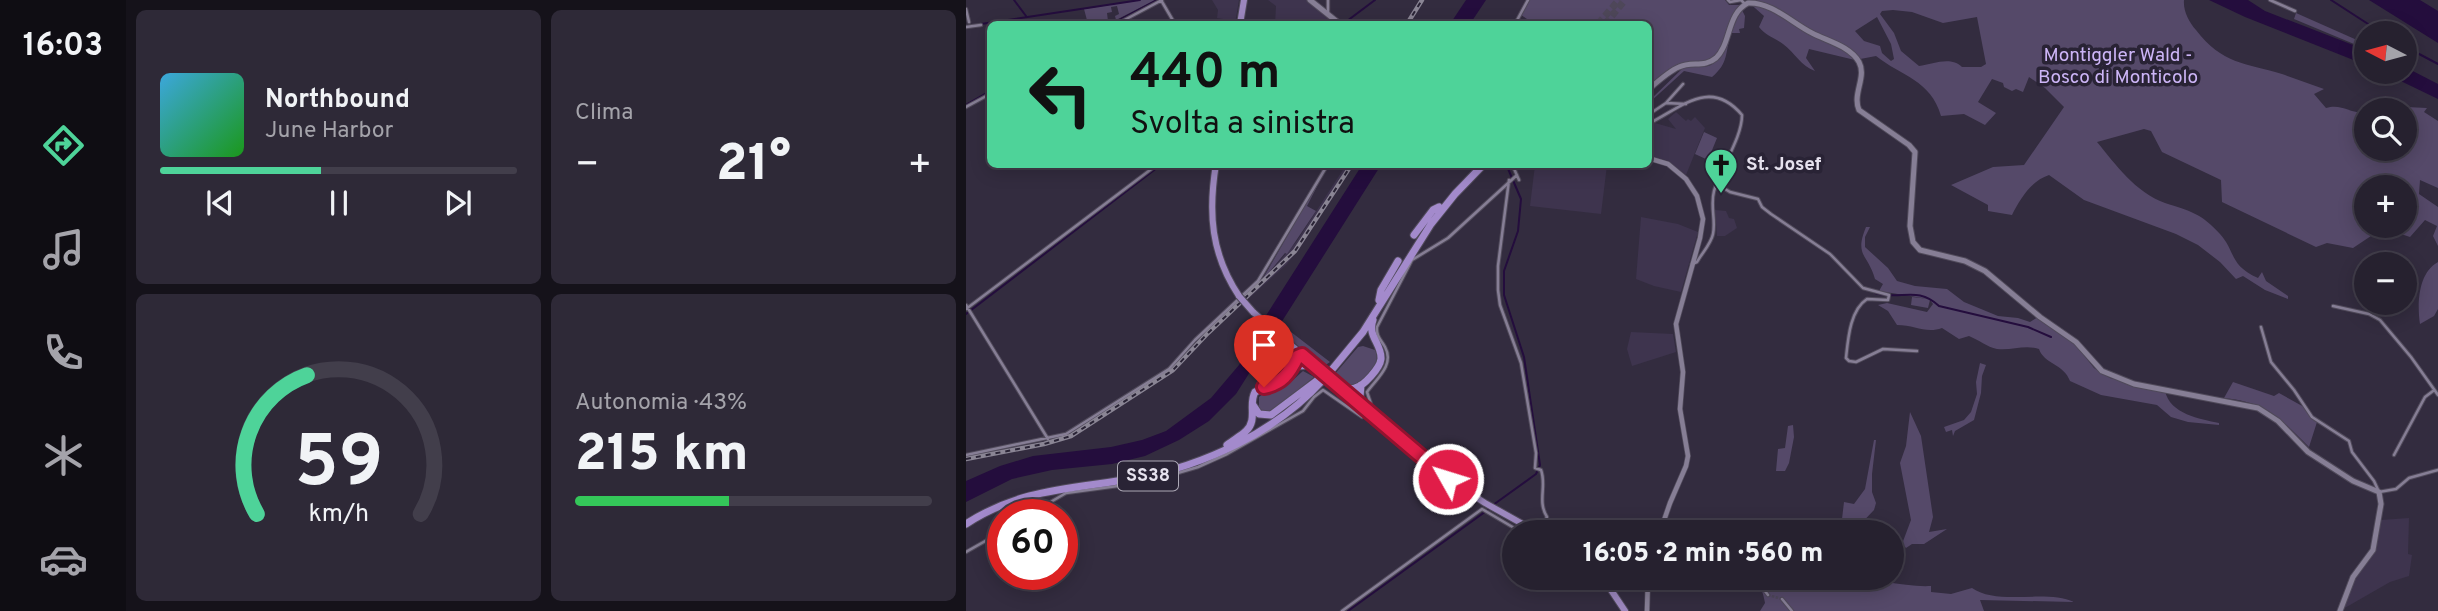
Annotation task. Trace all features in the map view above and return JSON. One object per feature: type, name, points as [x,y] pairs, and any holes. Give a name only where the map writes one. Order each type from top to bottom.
[{"type":"highway","points":[[1332,377],[1414,241],[1439,207],[1474,168]]},
{"type":"highway","points":[[1379,300],[1381,290],[1442,210],[1480,168]]},
{"type":"highway","points":[[1414,235],[1433,210],[1439,207]]},
{"type":"highway","points":[[1353,399],[1379,366],[1381,356],[1372,336],[1372,322],[1405,261]]},
{"type":"highway","points":[[1332,377],[1363,332],[1405,261]]},
{"type":"highway","points":[[1332,377],[1355,348],[1366,343],[1379,350]]},
{"type":"highway","points":[[1252,398],[1253,407],[1259,414],[1271,415],[1320,375],[1296,363],[1289,344]]},
{"type":"highway","points":[[1227,444],[1250,426],[1252,398],[1259,388],[1276,384],[1296,363]]},
{"type":"highway","name":"SS38","points":[[966,522],[991,509],[1033,494],[1147,476],[1212,455],[1263,429],[1315,388],[1320,375]]},
{"type":"highway","name":"SS38","points":[[966,522],[991,505],[1024,492],[1059,484],[1157,470],[1193,459],[1227,444],[1277,415],[1320,375]]},
{"type":"highway","points":[[1332,377],[1351,389],[1360,388]]},
{"type":"highway","points":[[1360,388],[1361,401],[1368,411]]},
{"type":"main road","points":[[1240,21],[1244,0]]},
{"type":"main road","points":[[1310,0],[1336,21]]},
{"type":"main road","points":[[1652,87],[1678,67],[1706,64],[1714,59],[1721,51],[1737,12],[1745,4],[1758,4],[1785,15],[1813,34],[1837,44],[1858,61],[1861,72],[1856,99],[1859,110],[1915,152],[1909,226],[1913,242],[1920,250],[1965,261],[1986,271],[2040,317],[2076,342],[2102,372],[2134,384],[2258,408],[2278,421],[2308,452],[2353,481],[2379,492],[2381,500],[2374,550],[2353,577],[2340,611]]},
{"type":"main road","points":[[1215,168],[1210,211],[1221,264],[1231,283],[1254,312],[1289,344]]},
{"type":"main road","points":[[1320,375],[1332,377],[1353,399],[1484,506],[1518,520]]},
{"type":"main road","points":[[1611,590],[1625,611]]},
{"type":"street","points":[[1123,21],[1162,0],[1173,21]]},
{"type":"street","points":[[1328,0],[1328,15]]},
{"type":"street","points":[[1517,21],[1528,0]]},
{"type":"street","points":[[1728,0],[1741,0],[1745,4]]},
{"type":"street","points":[[2270,0],[2295,11]]},
{"type":"street","points":[[966,9],[969,22]]},
{"type":"street","points":[[966,27],[981,25]]},
{"type":"street","points":[[1652,112],[1666,103],[1683,84]]},
{"type":"street","points":[[966,107],[987,96]]},
{"type":"street","points":[[1652,122],[1702,96],[1713,96],[1742,115],[1738,137],[1727,157],[1712,203],[1712,237],[1697,262],[1692,264]]},
{"type":"street","points":[[1666,103],[1686,104]]},
{"type":"street","points":[[1652,160],[1675,169],[1690,184],[1697,195],[1702,212],[1702,228],[1679,309],[1676,330],[1683,372],[1680,409],[1687,461],[1665,520]]},
{"type":"street","points":[[1048,439],[967,307],[1153,168]]},
{"type":"street","points":[[966,455],[1048,439],[1073,431],[1169,369],[1195,340],[1254,286],[1326,168]]},
{"type":"street","points":[[1512,168],[1513,178],[1497,273],[1499,298],[1521,363],[1536,468],[1541,470],[1544,480],[1541,505],[1546,517],[1544,520]]},
{"type":"street","points":[[1056,499],[1066,493],[1147,482],[1218,458],[1303,411],[1314,397],[1324,390],[1362,417],[1371,404],[1367,392],[1388,361],[1388,354],[1376,332],[1405,261],[1448,238],[1513,178]]},
{"type":"street","points":[[1513,178],[1519,180]]},
{"type":"street","points":[[1717,184],[1730,192],[1758,199],[1762,207],[1771,214],[1830,254],[1863,288],[1888,297],[1867,299],[1857,308],[1846,358],[1849,361],[1856,362],[1883,349],[1917,351]]},
{"type":"street","points":[[2333,306],[2370,314],[2380,320],[2416,363],[2438,395]]},
{"type":"street","points":[[2261,327],[2271,362],[2312,417],[2349,441],[2352,452],[2379,492],[2396,489],[2409,478],[2438,470]]},
{"type":"street","points":[[2394,455],[2425,397],[2433,391]]},
{"type":"street","points":[[1342,611],[1484,506],[1488,512],[1502,520]]},
{"type":"street","points":[[966,552],[987,540]]},
{"type":"street","points":[[1647,611],[1648,590]]},
{"type":"street","points":[[1764,590],[1768,595]]},
{"type":"street","points":[[1782,599],[1792,611]]},
{"type":"shaded area","points":[[1212,0],[1239,0],[1236,21],[1217,18],[1218,10]]},
{"type":"shaded area","points":[[1268,0],[1307,0],[1331,21],[1275,21],[1276,6]]},
{"type":"shaded area","points":[[1466,0],[1486,0],[1472,21],[1452,21]]},
{"type":"shaded area","points":[[2209,0],[2248,0],[2265,11],[2354,45],[2354,60]]},
{"type":"shaded area","points":[[2369,0],[2420,0],[2438,11],[2438,43],[2417,30],[2417,21],[2403,21]]},
{"type":"shaded area","points":[[2417,73],[2438,84],[2438,99],[2407,84],[2417,84]]},
{"type":"shaded area","points":[[1676,112],[1686,121],[1695,117],[1705,128],[1686,175],[1668,161],[1652,157],[1652,124],[1676,129],[1668,119]]},
{"type":"shaded area","points":[[1344,168],[1351,168],[1287,264],[1247,300],[1244,296],[1261,282],[1297,241]]},
{"type":"shaded area","points":[[1360,168],[1379,168],[1236,394],[1209,421],[1179,440],[1145,456],[1112,464],[1052,470],[1012,479],[966,502],[966,481],[1000,466],[1033,456],[1111,447],[1166,431],[1211,398],[1239,365],[1267,314]]},
{"type":"shaded area","points":[[1535,168],[1607,168],[1601,214],[1530,206]]},
{"type":"shaded area","points":[[1715,210],[1726,211],[1729,218],[1734,219],[1737,228],[1725,236],[1717,236]]},
{"type":"shaded area","points":[[1641,217],[1678,224],[1698,232],[1681,292],[1636,279]]},
{"type":"shaded area","points":[[1631,332],[1673,334],[1676,352],[1632,366],[1627,349]]},
{"type":"shaded area","points":[[2409,518],[2408,554],[2412,555],[2409,576],[2390,582],[2343,609],[2357,574],[2375,551],[2381,520]]},
{"type":"green space","points":[[1155,0],[1116,20],[1115,16],[1119,14],[1117,6],[1111,7],[1112,12],[1107,13],[1108,21],[1087,21],[1084,9]]},
{"type":"green space","points":[[1529,0],[1725,0],[1729,5],[1740,5],[1717,54],[1709,61],[1679,64],[1652,85],[1652,21],[1527,21],[1521,15]]},
{"type":"green space","name":"Montiggler Wald - Bosco di Monticolo","points":[[1746,0],[2184,0],[2193,27],[2215,50],[2235,61],[2324,89],[2314,94],[2326,108],[2337,107],[2354,111],[2354,161],[2417,161],[2417,108],[2427,108],[2424,112],[2438,121],[2438,188],[2420,180],[2419,194],[2438,207],[2438,246],[2433,236],[2437,226],[2425,220],[2417,229],[2417,175],[2354,175],[2354,238],[2368,238],[2353,248],[2327,243],[2316,247],[2222,202],[2221,180],[2162,152],[2151,131],[2144,129],[2097,142],[2135,185],[2154,198],[2207,221],[2220,234],[2242,268],[2258,278],[2262,272],[2266,281],[2288,296],[2288,299],[2265,290],[2243,276],[2236,279],[2198,245],[2176,234],[2084,200],[2049,175],[2031,186],[2012,215],[1988,211],[1988,205],[1951,185],[1993,167],[2024,165],[2064,107],[2045,88],[2029,77],[2023,92],[2016,89],[2012,91],[2004,87],[2003,83],[1992,79],[1978,102],[1996,113],[1985,125],[1964,114],[1941,116],[1923,86],[1876,56],[1855,60],[1809,49],[1806,58],[1815,71],[1759,27],[1764,16]],"holes":[[[1893,10],[1912,12],[1943,23],[1977,17],[1986,64],[1981,67],[1962,67],[1947,61],[1919,66],[1901,51],[1894,33],[1880,14],[1882,11]],[[1877,17],[1891,44],[1894,59],[1891,61],[1882,53],[1880,46],[1864,41],[1855,31]]]},
{"type":"green space","points":[[1742,10],[1745,16],[1744,28],[1739,29],[1740,33],[1731,33]]},
{"type":"green space","points":[[2296,13],[2354,39],[2354,44],[2294,19]]},
{"type":"green space","points":[[1731,34],[1724,62],[1712,77],[1684,71],[1652,100],[1685,66],[1708,66],[1719,58]]},
{"type":"green space","points":[[1704,132],[1717,138],[1708,160],[1695,154]]},
{"type":"green space","points":[[1326,168],[1307,206],[1316,211],[1287,254],[1285,253],[1261,282]]},
{"type":"green space","points":[[1866,227],[1870,227],[1865,237],[1865,247],[1888,268],[1897,281],[1947,289],[1964,302],[1998,316],[2030,322],[2038,317],[2075,344],[2094,368],[2110,378],[2165,391],[2168,399],[2179,410],[2219,425],[2188,422],[2171,417],[2157,405],[2101,395],[2070,381],[2039,349],[1997,349],[1969,336],[1959,339],[1942,328],[1931,330],[1897,325],[1888,311],[1878,305],[1887,303],[1927,312],[1933,304],[1930,300],[1928,308],[1911,305],[1912,297],[1929,299],[1879,291],[1883,284],[1875,279],[1863,255],[1861,244]]},
{"type":"green space","points":[[2438,262],[2438,309],[2434,316],[2420,324],[2420,290],[2426,274]]},
{"type":"green space","points":[[1291,332],[1330,362],[1324,366],[1288,338]]},
{"type":"green space","points":[[1358,347],[1375,350],[1375,366],[1354,386],[1342,384],[1333,376]]},
{"type":"green space","points":[[1980,363],[1986,365],[1974,420],[1955,431],[1953,436],[1952,430],[1946,432],[1944,427],[1964,420],[1971,412],[1977,394],[1976,382]]},
{"type":"green space","points":[[1303,371],[1314,377],[1273,411],[1259,409],[1259,397],[1284,388]]},
{"type":"green space","points":[[2233,382],[2274,396],[2279,393],[2304,407],[2317,422],[2309,447],[2272,413],[2252,404],[2224,398]]},
{"type":"green space","points":[[1910,412],[1921,436],[1933,517],[1929,532],[1947,529],[1924,544],[1912,544],[1906,548],[1904,539],[1911,520],[1900,463],[1906,446]]},
{"type":"green space","points":[[1793,425],[1794,437],[1789,463],[1785,471],[1776,471],[1778,449],[1785,448],[1788,426]]},
{"type":"green space","points":[[1876,440],[1872,474],[1872,492],[1876,503],[1874,510],[1864,520],[1842,519],[1844,502],[1854,504],[1865,489]]},
{"type":"green space","points":[[1904,585],[1931,586],[1931,592],[1951,594],[1972,588],[1995,596],[2050,597],[2074,602],[1980,600],[1984,611],[1760,611],[1765,603],[1761,590],[1904,590]]},
{"type":"waterway","points":[[1014,0],[1026,16]]},
{"type":"waterway","points":[[1001,21],[1140,0]]},
{"type":"waterway","points":[[1118,21],[1157,0]]},
{"type":"waterway","points":[[1347,21],[1375,0]]},
{"type":"waterway","points":[[2331,0],[2363,21]]},
{"type":"waterway","points":[[981,24],[987,23]]},
{"type":"waterway","points":[[2417,53],[2438,64]]},
{"type":"waterway","points":[[966,105],[987,93]]},
{"type":"waterway","points":[[966,314],[1157,168]]},
{"type":"waterway","points":[[1493,505],[1536,474],[1540,465],[1524,357],[1504,295],[1504,271],[1518,231],[1521,199],[1508,168]]},
{"type":"waterway","points":[[1875,293],[1923,296],[1939,306],[2028,327],[2051,337]]},
{"type":"waterway","points":[[1348,611],[1489,509]]},
{"type":"tunnel","points":[[1601,21],[1619,0]]},
{"type":"tunnel","points":[[1608,21],[1625,0]]},
{"type":"tunnel","points":[[1768,595],[1782,599]]},
{"type":"railway","points":[[1409,21],[1422,0]]},
{"type":"railway","points":[[966,459],[1071,436],[1173,370],[1295,251],[1349,168]]},
{"type":"place","name":"St. Josef","points":[[1721,195]]},
{"type":"route","points":[[1264,387],[1280,381],[1291,370],[1297,357],[1302,355],[1448,479]]}]
